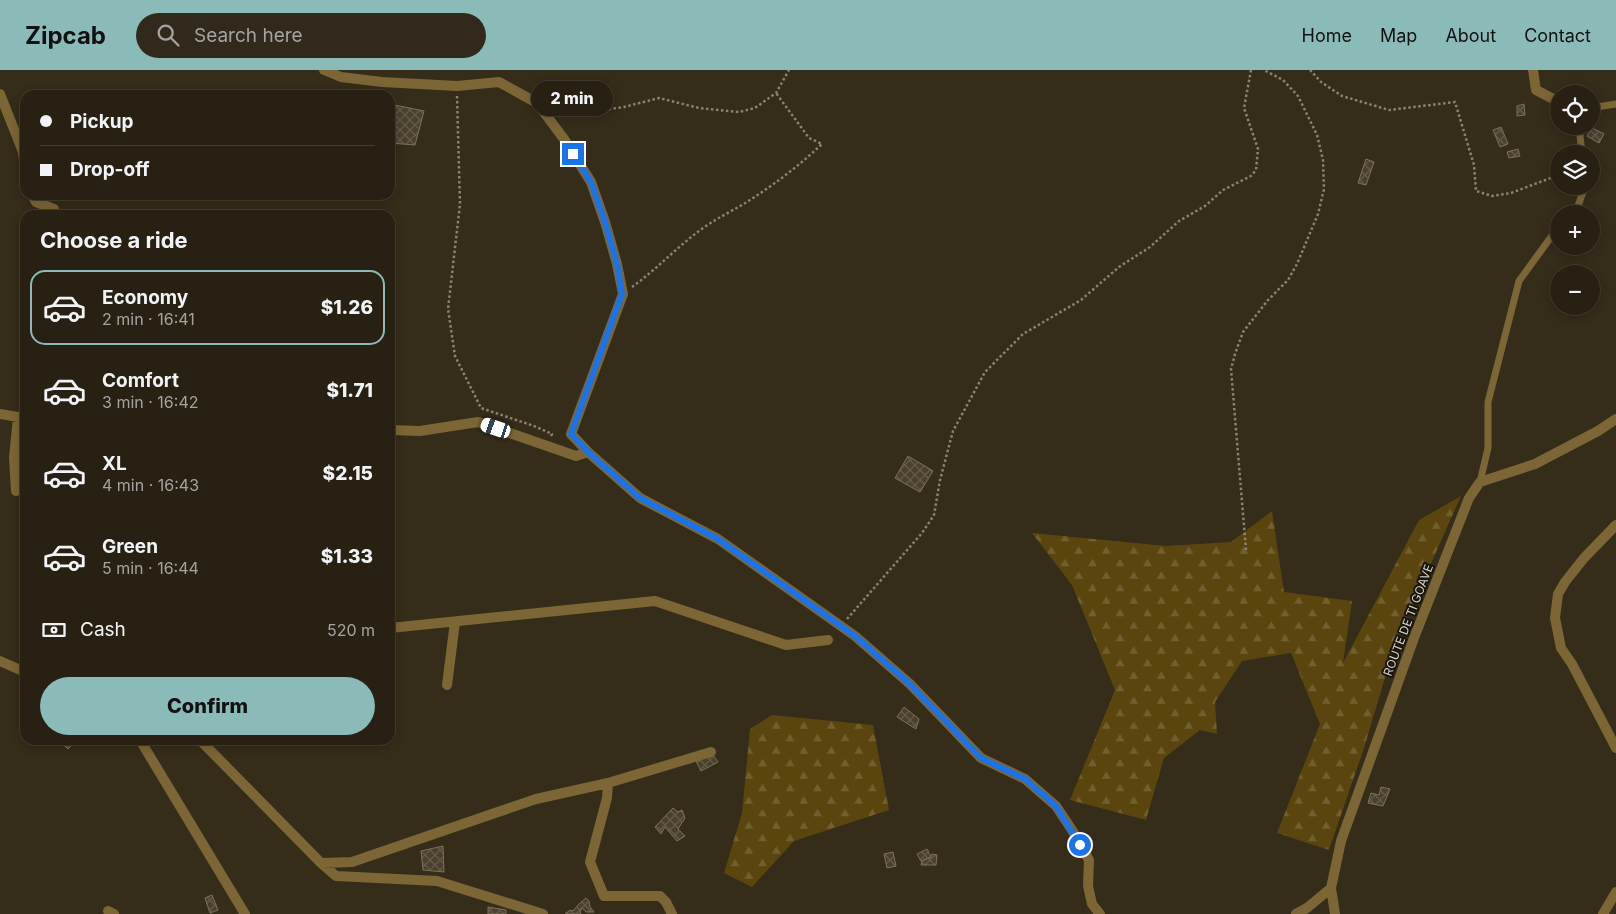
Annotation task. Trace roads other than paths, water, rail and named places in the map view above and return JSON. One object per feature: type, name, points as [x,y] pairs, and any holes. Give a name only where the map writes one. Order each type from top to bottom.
[{"type":"street","points":[[324,70],[341,77],[382,82],[457,86],[499,82],[537,104],[564,139],[591,182],[617,264],[622,294],[571,434],[588,452],[640,498],[718,539],[842,626],[910,684],[981,758],[1025,779],[1056,806],[1089,860],[1088,886],[1092,904],[1100,914]]},
{"type":"street","points":[[1533,70],[1536,90],[1550,97]]},
{"type":"street","points":[[0,94],[20,144]]},
{"type":"street","points":[[35,200],[54,209]]},
{"type":"street","points":[[0,414],[20,417]]},
{"type":"street","points":[[1480,482],[1535,464],[1598,431],[1616,419]]},
{"type":"street","points":[[395,430],[420,431],[478,422],[576,456],[588,452]]},
{"type":"street","points":[[16,491],[14,458],[20,427]]},
{"type":"street","name":"ROUTE DE TI GOAVE","points":[[1335,914],[1331,888],[1341,841],[1414,638],[1469,498],[1480,482]]},
{"type":"street","points":[[1616,525],[1584,558],[1558,594],[1555,618],[1561,648],[1572,664],[1616,748]]},
{"type":"street","points":[[395,628],[654,601],[786,645],[828,640]]},
{"type":"street","points":[[447,685],[455,622]]},
{"type":"street","points":[[0,661],[20,670]]},
{"type":"street","points":[[143,745],[245,914]]},
{"type":"street","points":[[205,745],[336,876],[437,881],[543,914]]},
{"type":"street","points":[[321,863],[352,862],[536,799],[608,783],[711,752]]},
{"type":"street","points":[[608,783],[607,798],[590,862],[604,896],[660,896],[666,902],[672,914]]},
{"type":"street","points":[[1296,914],[1307,908],[1331,888]]},
{"type":"street","points":[[1603,914],[1616,892]]},
{"type":"lane","points":[[1600,107],[1616,104]]},
{"type":"lane","points":[[1480,482],[1488,448],[1488,402],[1518,281],[1550,238]]}]
